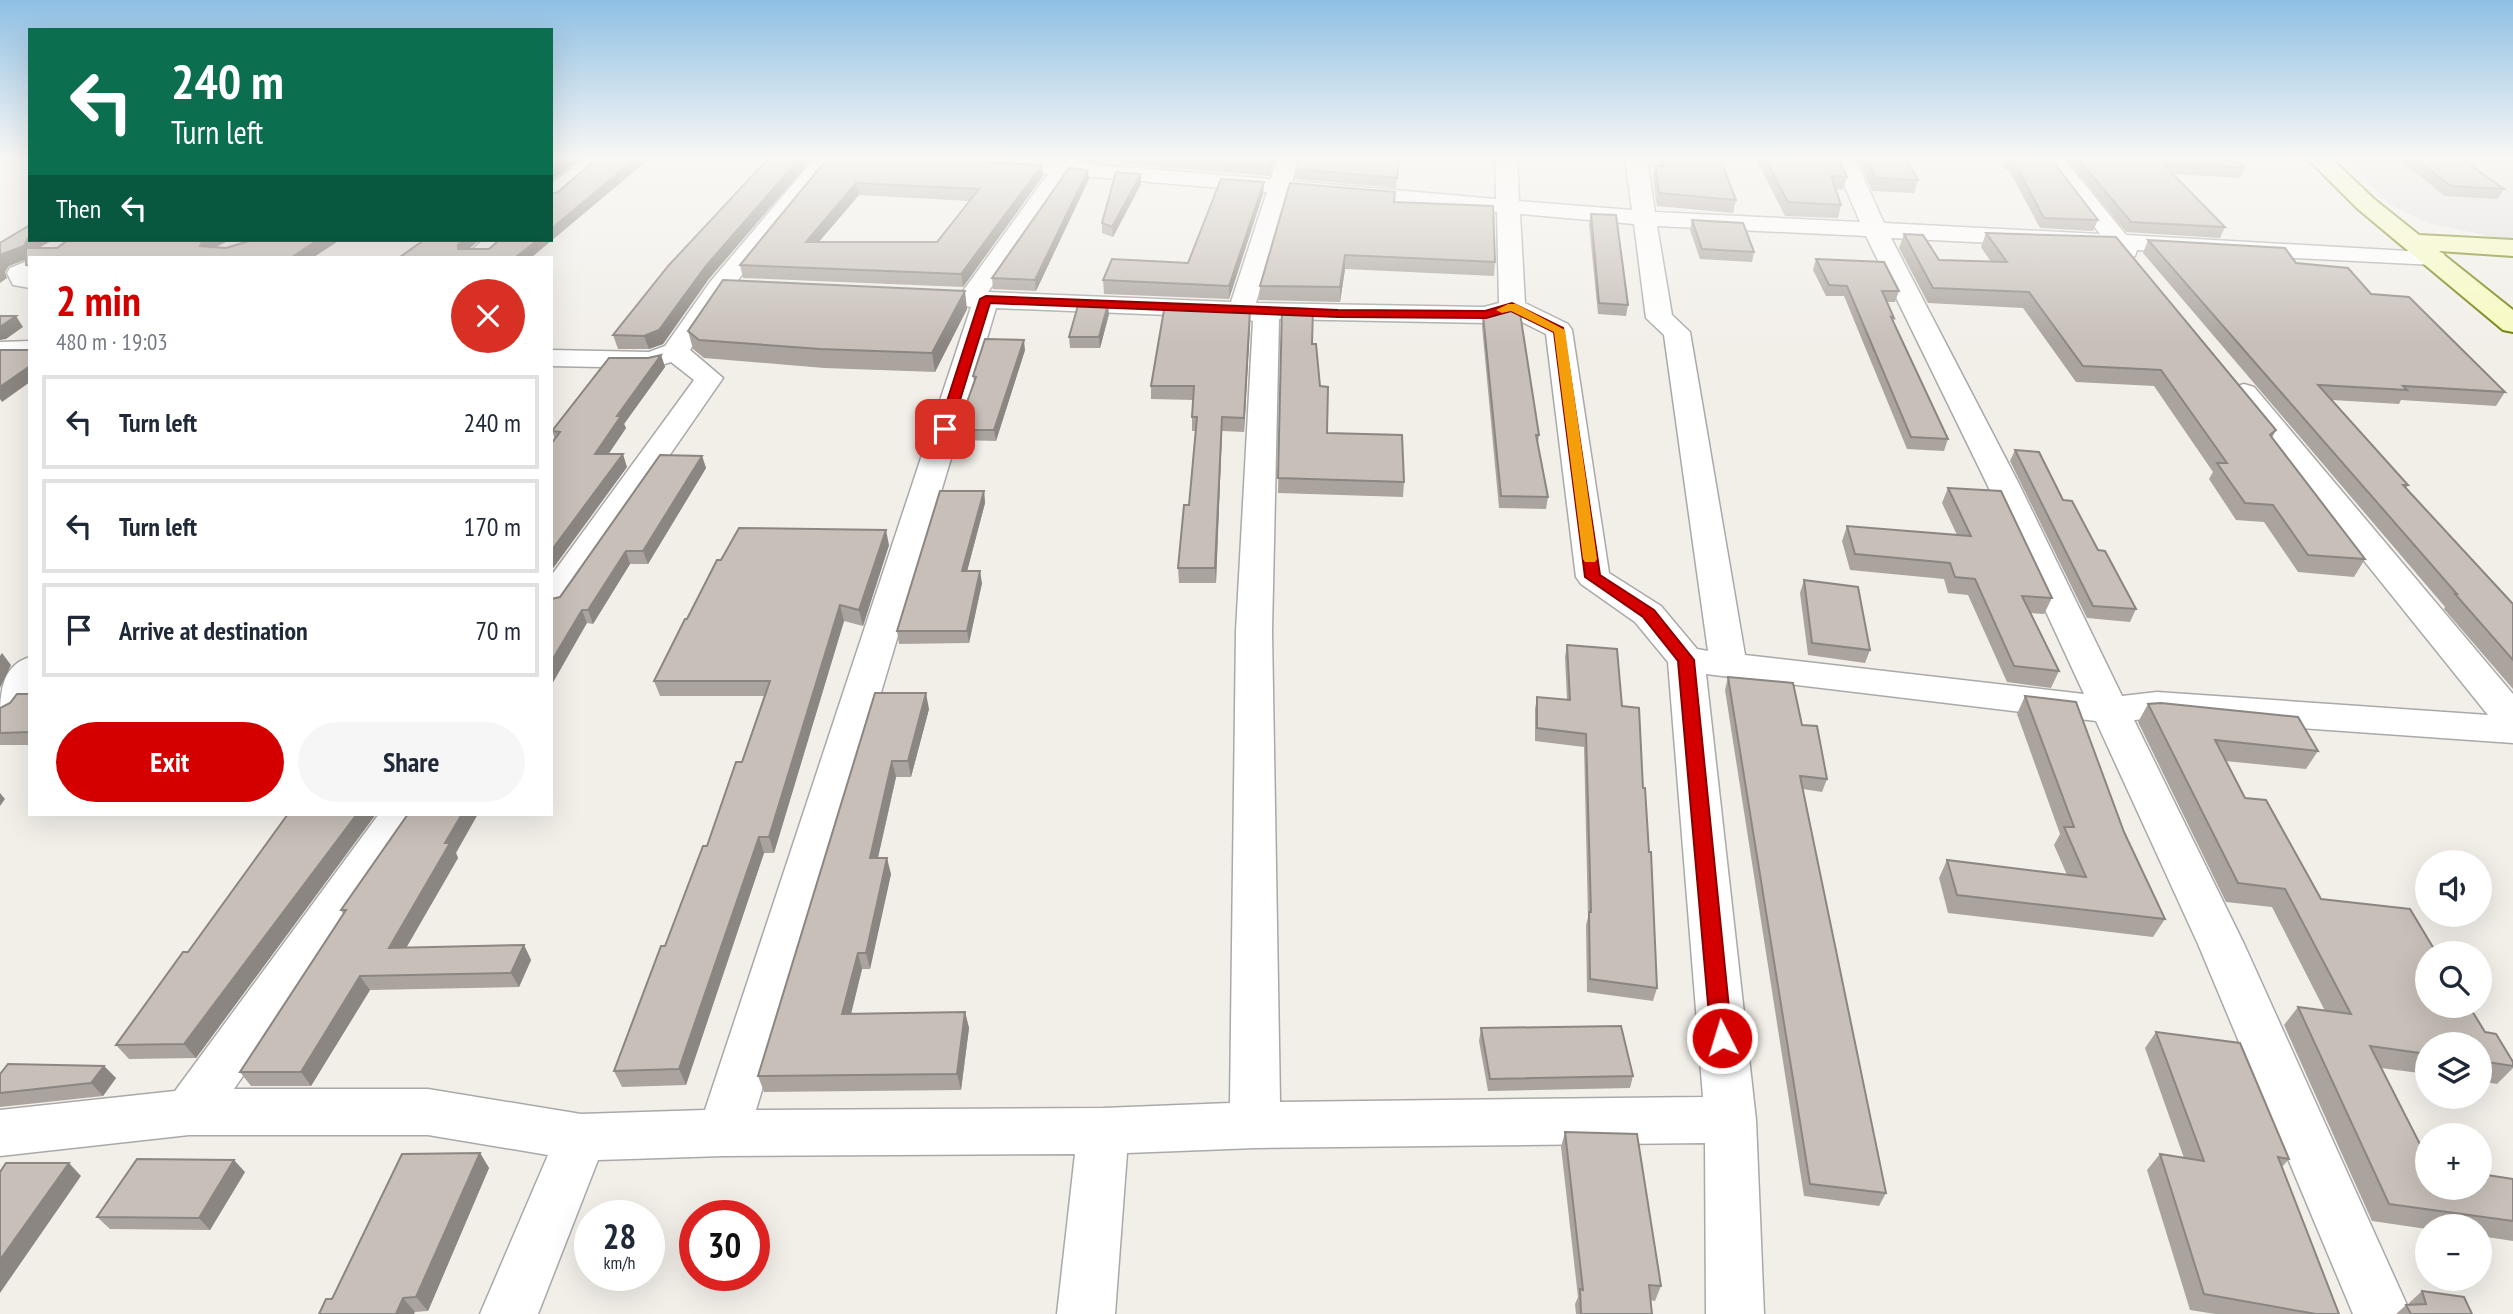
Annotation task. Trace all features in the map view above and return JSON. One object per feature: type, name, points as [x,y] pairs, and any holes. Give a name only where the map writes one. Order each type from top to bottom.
[{"type":"main road","points":[[2387,220],[2513,324]]},
{"type":"main road","points":[[2425,250],[2513,248]]},
{"type":"street","points":[[553,358],[652,360],[675,352],[719,287],[774,220]]},
{"type":"street","points":[[723,1133],[978,299],[1028,220]]},
{"type":"street","points":[[1241,310],[1268,220]]},
{"type":"street","points":[[1508,220],[1512,307]]},
{"type":"street","points":[[1643,220],[1660,318],[1677,332],[1728,665]]},
{"type":"street","points":[[1688,220],[2117,240],[2425,250]]},
{"type":"street","points":[[1871,220],[2003,484],[2221,944],[2382,1314]]},
{"type":"street","points":[[2101,220],[2142,271]]},
{"type":"street","points":[[477,256],[495,242]]},
{"type":"street","points":[[28,268],[19,273],[22,280],[28,280]]},
{"type":"street","points":[[719,287],[745,288]]},
{"type":"street","points":[[931,297],[1241,310],[1486,315],[1512,307],[1559,330],[1593,577],[1648,614],[1686,660],[1730,1120],[1735,1314]]},
{"type":"street","points":[[1241,310],[1266,316],[1254,631],[1255,1125]]},
{"type":"street","points":[[0,350],[28,349]]},
{"type":"street","points":[[553,598],[709,377],[675,352]]},
{"type":"street","points":[[2227,372],[2513,720]]},
{"type":"street","points":[[1686,660],[2109,710],[2157,705],[2513,730]]},
{"type":"street","points":[[0,711],[28,672]]},
{"type":"street","points":[[189,1112],[400,816]]},
{"type":"street","points":[[0,1133],[189,1112],[428,1112],[581,1137],[1730,1120]]},
{"type":"street","points":[[1086,1314],[1103,1131]]},
{"type":"street","points":[[509,1314],[581,1137]]},
{"type":"shaded area","points":[[2422,220],[2513,220],[2513,241]]},
{"type":"building","points":[[711,220],[746,220],[705,267],[659,330],[644,336],[613,335],[669,265]]},
{"type":"building","points":[[777,220],[824,220],[806,242],[937,242],[954,220],[1001,220],[961,274],[740,265]]},
{"type":"building","points":[[1032,220],[1064,220],[1035,280],[992,278]]},
{"type":"building","points":[[1103,220],[1116,220],[1112,227],[1102,223]]},
{"type":"building","points":[[1205,220],[1251,220],[1229,286],[1103,280],[1112,259],[1188,263]]},
{"type":"building","points":[[1279,220],[1494,220],[1495,262],[1345,255],[1340,287],[1260,286]]},
{"type":"building","points":[[1592,220],[1617,220],[1628,305],[1599,303]]},
{"type":"building","points":[[1692,220],[1743,223],[1754,252],[1702,249]]},
{"type":"building","points":[[2130,220],[2218,220],[2225,227]]},
{"type":"building","points":[[28,226],[28,238],[24,246],[0,257],[0,243]]},
{"type":"building","points":[[1986,233],[2116,237],[2276,430],[2270,435],[2365,559],[2308,555],[2273,505],[2245,503],[2217,463],[2227,463],[2161,370],[2083,366],[2029,292],[1933,288],[1904,234],[1923,235],[1939,260],[2007,262]]},
{"type":"building","points":[[2148,240],[2285,248],[2296,263],[2348,268],[2371,294],[2409,297],[2505,392],[2403,386],[2407,390],[2318,385],[2408,485],[2403,485],[2513,604],[2513,660],[2457,594]]},
{"type":"building","points":[[65,242],[202,242],[200,246],[226,248],[246,242],[315,242],[294,256],[28,256],[26,265],[26,248],[57,248]]},
{"type":"building","points":[[421,242],[462,242],[458,249],[489,249],[497,242],[535,242],[517,256],[401,256]]},
{"type":"building","points":[[1816,259],[1884,262],[1899,291],[1882,291],[1894,318],[1891,317],[1948,439],[1911,437],[1847,286],[1829,285]]},
{"type":"building","points":[[723,280],[965,291],[932,353],[820,349],[699,340],[688,331]]},
{"type":"building","points":[[1079,302],[1108,304],[1099,337],[1069,337]]},
{"type":"building","points":[[1165,304],[1239,307],[1250,310],[1244,418],[1222,417],[1215,568],[1178,568],[1184,505],[1189,505],[1197,417],[1192,417],[1194,386],[1151,386]]},
{"type":"building","points":[[1282,308],[1313,309],[1312,344],[1316,344],[1320,386],[1328,387],[1327,433],[1402,435],[1404,482],[1278,478]]},
{"type":"building","points":[[1506,309],[1520,313],[1539,435],[1536,435],[1548,497],[1501,496],[1483,315]]},
{"type":"building","points":[[0,316],[16,316],[0,327]]},
{"type":"building","points":[[985,339],[1024,340],[994,430],[957,430],[976,377],[973,376]]},
{"type":"building","points":[[0,350],[28,350],[28,367],[0,387]]},
{"type":"building","points":[[661,355],[617,416],[621,416],[595,454],[623,454],[553,548],[553,441],[560,432],[553,430],[609,358],[648,358]]},
{"type":"building","points":[[2015,450],[2039,452],[2063,500],[2072,501],[2098,550],[2105,551],[2136,609],[2093,606]]},
{"type":"building","points":[[660,455],[702,456],[643,551],[626,551],[588,610],[582,610],[553,659],[553,599],[560,597]]},
{"type":"building","points":[[1948,488],[2001,491],[2052,598],[2022,596],[2059,671],[2014,666],[1975,579],[1955,577],[1950,563],[1855,554],[1847,526],[1971,536]]},
{"type":"building","points":[[940,491],[984,491],[962,571],[980,571],[967,631],[897,631]]},
{"type":"building","points":[[739,528],[886,530],[859,610],[840,605],[769,837],[759,837],[679,1069],[614,1071],[661,946],[665,946],[703,846],[707,846],[736,762],[742,762],[770,681],[654,681],[717,560],[721,560]]},
{"type":"building","points":[[1804,580],[1858,587],[1870,650],[1812,643]]},
{"type":"building","points":[[1567,645],[1617,649],[1622,706],[1639,708],[1643,788],[1651,852],[1657,988],[1590,979],[1586,734],[1537,728],[1537,697],[1570,700]]},
{"type":"building","points":[[1728,677],[1793,683],[1802,725],[1817,726],[1827,779],[1800,776],[1886,1193],[1810,1184]]},
{"type":"building","points":[[875,693],[926,693],[908,761],[892,761],[870,858],[887,858],[866,953],[858,953],[842,1014],[965,1012],[957,1074],[758,1076]]},
{"type":"building","points":[[17,694],[28,694],[28,732],[0,733],[0,708],[10,703]]},
{"type":"building","points":[[2025,696],[2076,702],[2124,832],[2165,919],[1957,895],[1947,860],[2086,877],[2064,827],[2074,827]]},
{"type":"building","points":[[2161,703],[2298,717],[2318,751],[2215,740],[2245,798],[2266,800],[2321,899],[2410,909],[2415,917],[2415,927],[2421,927],[2429,941],[2415,941],[2415,1018],[2476,1018],[2485,1032],[2415,1032],[2415,1052],[2370,1046],[2415,1134],[2415,1200],[2492,1200],[2492,1176],[2513,1179],[2513,1221],[2492,1218],[2492,1214],[2462,1214],[2389,1204],[2298,1007],[2351,1014],[2285,889],[2238,883],[2148,704]]},
{"type":"building","points":[[287,816],[355,816],[184,1044],[116,1045],[183,952],[188,952]]},
{"type":"building","points":[[407,816],[461,816],[445,843],[450,843],[389,948],[524,945],[511,973],[360,976],[301,1072],[240,1072],[346,910],[341,910]]},
{"type":"building","points":[[1621,1026],[1633,1076],[1490,1079],[1481,1028]]},
{"type":"building","points":[[2156,1032],[2240,1043],[2289,1159],[2278,1157],[2339,1314],[2316,1314],[2204,1294],[2160,1154],[2204,1161]]},
{"type":"building","points":[[2492,1033],[2496,1034],[2513,1066],[2492,1063]]},
{"type":"building","points":[[8,1064],[104,1066],[91,1083],[0,1093],[0,1074]]},
{"type":"building","points":[[1565,1132],[1637,1134],[1661,1286],[1649,1285],[1652,1314],[1581,1314],[1580,1289],[1583,1290]]},
{"type":"building","points":[[480,1153],[416,1297],[403,1298],[396,1314],[319,1314],[326,1299],[332,1299],[402,1154]]},
{"type":"building","points":[[137,1159],[234,1160],[199,1218],[97,1217]]},
{"type":"building","points":[[6,1163],[69,1163],[0,1260],[0,1172]]},
{"type":"building","points":[[2422,1291],[2464,1297],[2472,1314],[2411,1314],[2406,1305],[2426,1304]]},
{"type":"slow traffic","points":[[1502,310],[1512,307],[1559,330],[1590,559]]},
{"type":"route","points":[[945,429],[986,299],[1338,313],[1486,315],[1512,307],[1559,330],[1593,577],[1648,614],[1686,660],[1722,1038]]}]
